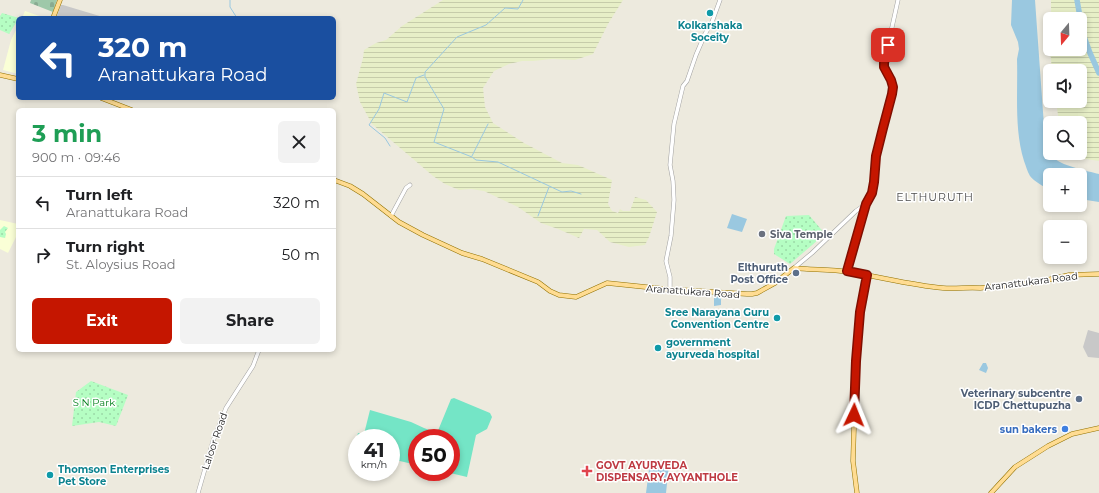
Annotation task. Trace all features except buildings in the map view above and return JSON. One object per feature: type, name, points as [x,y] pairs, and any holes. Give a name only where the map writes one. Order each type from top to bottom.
[{"type":"main road","points":[[54,16],[60,0]]},
{"type":"main road","points":[[847,271],[866,204],[872,193],[876,156],[892,94],[893,87],[891,80],[884,67],[888,45]]},
{"type":"main road","points":[[0,75],[16,79]]},
{"type":"main road","points":[[107,100],[127,108]]},
{"type":"main road","name":"Aranattukara Road","points":[[336,181],[350,186],[363,194],[399,222],[423,235],[462,253],[482,259],[533,280],[550,291],[560,295],[576,297],[607,283],[670,289],[752,294],[757,293],[775,283],[794,268],[808,270],[847,271],[906,283],[956,288],[980,288],[1034,283],[1069,276],[1099,274]]},
{"type":"main road","points":[[857,493],[853,461],[856,361],[860,312],[867,275]]},
{"type":"main road","points":[[991,493],[1015,467],[1048,446],[1072,434],[1099,428]]},
{"type":"street","points":[[670,289],[670,277],[666,261],[671,236],[674,200],[670,165],[674,124],[683,86],[687,81],[696,55],[712,22],[720,0]]},
{"type":"street","points":[[888,45],[898,0]]},
{"type":"street","points":[[391,216],[406,188],[410,185]]},
{"type":"street","points":[[794,268],[856,211],[866,204]]},
{"type":"street","name":"Laloor Road","points":[[198,493],[213,441],[226,408],[253,366],[258,352]]},
{"type":"shaded area","points":[[443,0],[623,0],[608,24],[593,54],[575,60],[552,59],[522,61],[509,64],[494,71],[483,88],[485,107],[493,123],[524,143],[562,163],[578,165],[612,180],[608,204],[612,211],[618,213],[620,209],[623,211],[630,211],[635,197],[646,200],[657,212],[645,245],[629,247],[610,242],[597,230],[584,229],[579,238],[541,223],[518,207],[484,191],[471,189],[459,190],[445,184],[433,176],[372,124],[360,102],[356,84],[364,50],[376,43],[386,40],[402,26]]},
{"type":"shaded area","points":[[1051,0],[1099,0],[1099,161],[1087,159],[1087,116],[1058,116],[1057,108],[1087,108],[1087,64],[1051,64],[1051,56],[1087,56],[1087,12],[1051,12]]},
{"type":"shaded area","points":[[61,5],[63,5],[100,16],[57,16]]},
{"type":"shaded area","points":[[25,11],[39,16],[23,16]]},
{"type":"shaded area","points":[[16,30],[16,73],[3,70],[11,40]]},
{"type":"shaded area","points":[[0,220],[16,224],[16,237],[8,253],[0,249]]},
{"type":"shaded area","points":[[1088,330],[1099,333],[1099,358],[1088,357],[1083,347]]},
{"type":"green space","points":[[31,0],[57,0],[53,12],[30,3]]},
{"type":"green space","points":[[2,13],[16,17],[16,23],[9,34],[0,30],[0,16]]},
{"type":"green space","points":[[809,215],[825,234],[790,264],[774,254],[774,249],[786,216]]},
{"type":"green space","points":[[4,226],[8,228],[5,232],[5,238],[0,237],[0,230]]},
{"type":"green space","name":"S N Park","points":[[91,381],[128,395],[116,426],[99,422],[72,426],[76,392]]},
{"type":"green space","points":[[454,398],[490,413],[492,417],[487,429],[476,435],[467,477],[460,475],[460,429],[439,429],[451,399]]},
{"type":"green space","points":[[370,410],[411,422],[427,429],[408,429],[408,463],[400,461],[400,429],[365,429]]},
{"type":"water","points":[[1012,0],[1035,0],[1043,116],[1043,160],[1056,160],[1076,168],[1043,168],[1043,186],[1030,176],[1021,149],[1017,110],[1017,59],[1019,49],[1018,42],[1011,25]]},
{"type":"water","points":[[1087,171],[1099,174],[1099,202],[1087,200]]},
{"type":"water","points":[[732,214],[747,219],[742,232],[727,228]]},
{"type":"water","points":[[714,296],[721,296],[721,305],[714,306]]},
{"type":"water","points":[[983,363],[986,363],[988,368],[986,373],[979,370]]},
{"type":"water","points":[[650,462],[669,465],[666,493],[646,493]]},
{"type":"waterway","points":[[230,0],[230,7],[236,16]]},
{"type":"waterway","points":[[523,0],[518,9],[505,8],[486,25],[457,37],[425,72],[425,77],[444,109],[434,142],[476,160],[498,162],[562,192],[571,191],[581,194]]},
{"type":"waterway","points":[[1077,0],[1083,34],[1099,73]]},
{"type":"waterway","points":[[390,146],[385,138],[369,125],[379,109],[384,93],[407,102],[416,78],[424,75]]},
{"type":"waterway","points":[[472,156],[488,124]]},
{"type":"waterway","points":[[538,216],[549,187]]},
{"type":"place","name":"Kolkarshaka Soceity","points":[[710,13]]},
{"type":"place","name":"Siva Temple","points":[[762,234]]},
{"type":"place","name":"Elthuruth Post Office","points":[[796,273]]},
{"type":"place","name":"Sree Narayana Guru Convention Centre","points":[[777,318]]},
{"type":"place","name":"government ayurveda hospital","points":[[658,348]]},
{"type":"place","name":"Veterinary subcentre ICDP Chettupuzha","points":[[1079,399]]},
{"type":"place","name":"sun bakers","points":[[1065,429]]},
{"type":"place","name":"GOVT AYURVEDA DISPENSARY,AYYANTHOLE","points":[[587,471]]},
{"type":"place","name":"Thomson Enterprises Pet Store","points":[[50,475]]},
{"type":"district","name":"ELTHURUTH","points":[[935,197]]},
{"type":"route","points":[[854,415],[860,312],[867,275],[847,271],[866,204],[872,193],[876,156],[892,94],[893,87],[891,80],[884,67],[888,45]]}]
